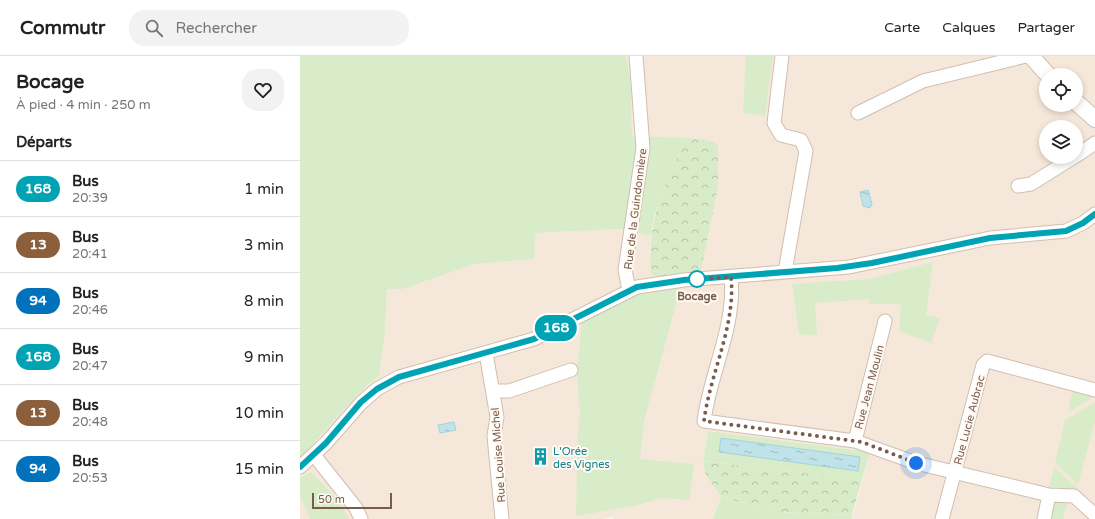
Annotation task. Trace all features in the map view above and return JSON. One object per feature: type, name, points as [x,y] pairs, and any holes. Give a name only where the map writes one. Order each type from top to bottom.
[{"type":"street","name":"Rue de la Guindonnière","points":[[629,290],[625,270],[643,148],[636,56]]},
{"type":"street","points":[[782,56],[774,123],[781,135],[801,140],[806,151],[785,272]]},
{"type":"street","points":[[858,113],[923,81],[1026,56]]},
{"type":"street","points":[[1031,56],[1042,68]]},
{"type":"street","points":[[1083,108],[1095,119]]},
{"type":"street","points":[[1083,151],[1095,143]]},
{"type":"street","points":[[1018,186],[1031,184],[1062,164]]},
{"type":"street","points":[[300,467],[326,443],[361,402],[377,389],[399,377],[534,339],[629,290],[645,285],[849,267],[990,238],[1066,231],[1083,223],[1095,214]]},
{"type":"street","name":"Rue Jean Moulin","points":[[731,277],[733,290],[726,329],[704,421],[855,441],[885,321]]},
{"type":"street","name":"Rue Louise Michel","points":[[486,353],[497,417],[494,436],[502,519]]},
{"type":"street","name":"Rue Lucie Aubrac","points":[[942,519],[983,365],[987,361],[1095,390]]},
{"type":"street","name":"Rue Louise Michel","points":[[493,391],[510,391],[571,370]]},
{"type":"street","name":"Rue Lucie Aubrac","points":[[855,441],[903,460],[1049,495],[1074,496],[1095,515]]},
{"type":"street","points":[[314,455],[356,508],[361,519]]},
{"type":"street","points":[[1044,519],[1049,495]]},
{"type":"shaded area","points":[[626,56],[1095,56],[1095,519],[852,519],[870,452],[708,431],[703,461],[705,473],[721,497],[713,519],[614,519],[612,517],[603,519],[300,519],[300,458],[316,443],[352,399],[379,376],[385,333],[387,289],[403,289],[475,264],[534,259],[536,233],[620,229],[651,236],[649,255],[703,139],[632,136],[631,83]]},
{"type":"green space","points":[[300,56],[626,56],[631,83],[632,136],[688,138],[676,160],[660,199],[651,236],[620,229],[536,233],[534,259],[475,264],[403,289],[387,289],[385,333],[379,376],[348,405],[300,458]]},
{"type":"green space","points":[[746,56],[773,56],[765,116],[743,113]]},
{"type":"green space","points":[[688,138],[703,139],[718,144],[718,187],[700,274],[665,280],[651,274],[651,238],[654,221],[664,186]]},
{"type":"green space","points":[[933,262],[926,315],[940,318],[931,343],[899,331],[901,304],[869,304],[869,299],[815,303],[817,336],[799,334],[792,284],[869,279]]},
{"type":"green space","points":[[681,286],[644,421],[640,459],[694,464],[689,500],[661,498],[634,506],[576,516],[578,432],[580,413],[577,374],[582,320],[635,293]]},
{"type":"green space","points":[[1073,388],[1095,396],[1068,413]]},
{"type":"green space","points":[[1095,403],[1095,421],[1078,485],[1055,463],[1065,420]]},
{"type":"green space","points":[[708,431],[870,452],[862,480],[703,461]]},
{"type":"green space","points":[[703,461],[862,480],[852,515],[777,512],[721,497],[705,473]]},
{"type":"green space","points":[[1054,467],[1078,489],[1049,487]]},
{"type":"green space","points":[[311,472],[336,498],[349,519],[310,519],[300,496],[300,478]]},
{"type":"green space","points":[[721,497],[777,512],[852,515],[852,519],[713,519]]},
{"type":"green space","points":[[1052,498],[1068,500],[1063,519],[1047,519]]},
{"type":"water","points":[[868,190],[872,204],[870,208],[863,206],[860,192]]},
{"type":"water","points":[[454,422],[456,430],[440,433],[438,425]]},
{"type":"water","points":[[721,438],[860,457],[858,471],[719,452]]},
{"type":"bus line","name":"168","points":[[300,467],[326,443],[361,402],[377,389],[399,377],[534,339],[637,287],[684,280],[849,267],[972,241],[1071,230],[1095,214]]},
{"type":"place","name":"Bocage","points":[[697,279]]},
{"type":"place","name":"L'Orée des Vignes","points":[[540,457]]},
{"type":"route","points":[[697,279],[731,277],[733,290],[726,329],[705,410],[704,421],[862,442],[903,460],[916,463]]}]
